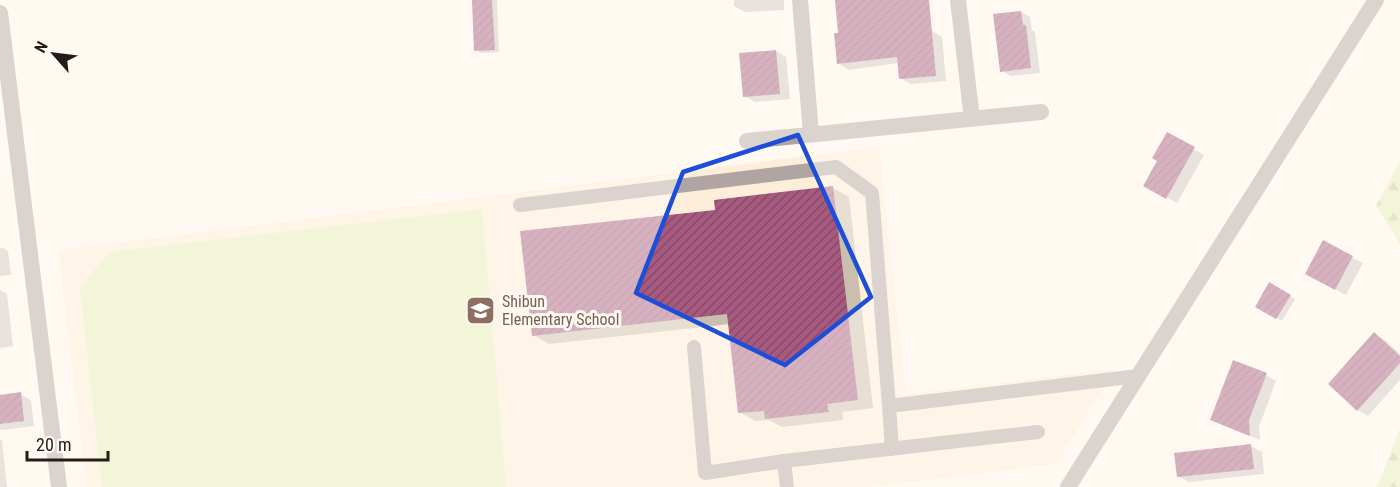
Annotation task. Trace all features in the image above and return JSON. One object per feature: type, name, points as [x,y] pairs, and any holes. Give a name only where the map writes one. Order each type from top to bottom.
[{"type":"street","points":[[800,0],[812,134]]},
{"type":"street","points":[[958,0],[972,119]]},
{"type":"street","points":[[1068,487],[1376,0]]},
{"type":"street","points":[[0,13],[59,487]]},
{"type":"street","points":[[747,141],[1041,112]]},
{"type":"lane","points":[[520,204],[836,167],[872,193],[892,448]]},
{"type":"lane","points":[[694,347],[705,473],[784,461],[1038,432]]},
{"type":"lane","points":[[889,406],[1138,376]]},
{"type":"lane","points":[[784,461],[787,487]]},
{"type":"highlighted area","points":[[798,135],[871,297],[785,365],[636,293],[683,172]]},
{"type":"shaded area","name":"Shibun Elementary School","points":[[879,147],[906,394],[1114,369],[1057,464],[871,487],[87,487],[58,250]]},
{"type":"green space","points":[[1400,161],[1400,244],[1376,206]]},
{"type":"green space","points":[[482,209],[506,487],[102,487],[80,288],[109,252]]},
{"type":"green space","points":[[1400,428],[1400,487],[1376,487],[1380,480]]},
{"type":"building","points":[[472,0],[492,0],[495,50],[474,51]]},
{"type":"building","points":[[835,0],[929,0],[936,76],[899,79],[897,57],[837,64],[834,33],[838,33]]},
{"type":"building","points":[[1021,11],[1023,25],[1026,25],[1031,68],[1000,72],[993,14]]},
{"type":"building","points":[[776,50],[780,94],[743,97],[739,53]]},
{"type":"building","points":[[1167,132],[1195,147],[1166,199],[1143,186],[1157,161],[1152,158]]},
{"type":"building","points":[[833,186],[858,400],[827,404],[829,412],[765,419],[764,411],[738,413],[727,314],[532,336],[520,231],[715,210],[714,200]]},
{"type":"building","points":[[1323,240],[1353,256],[1335,290],[1305,274]]},
{"type":"building","points":[[1269,282],[1291,295],[1276,319],[1255,307]]},
{"type":"building","points":[[1374,332],[1400,356],[1400,363],[1357,411],[1328,384]]},
{"type":"building","points":[[1233,360],[1267,373],[1249,420],[1250,436],[1210,420]]},
{"type":"building","points":[[21,392],[24,421],[0,424],[0,395]]},
{"type":"building","points":[[1251,444],[1254,469],[1177,477],[1174,453]]},
{"type":"place","name":"Shibun Elementary School","points":[[481,310]]}]
